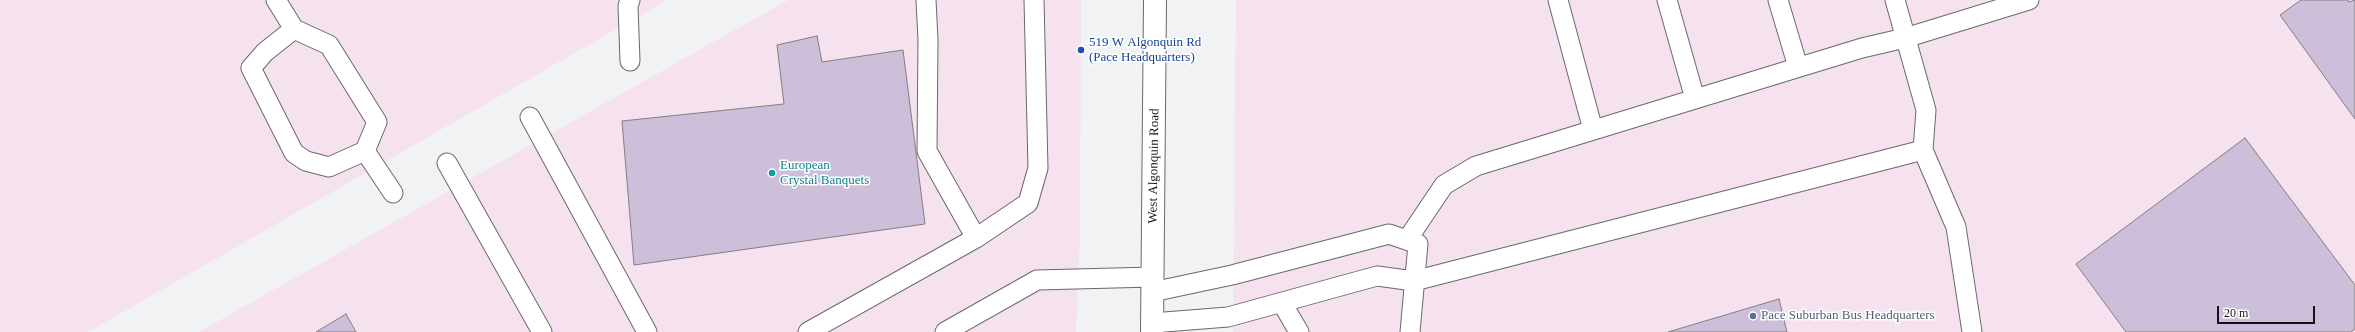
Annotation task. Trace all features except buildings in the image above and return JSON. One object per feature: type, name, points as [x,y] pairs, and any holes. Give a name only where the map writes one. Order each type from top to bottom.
[{"type":"main road","name":"West Algonquin Road","points":[[1152,328],[1156,0]]},
{"type":"lane","points":[[276,0],[294,29],[329,45],[377,122],[365,151],[329,167],[306,162],[294,153],[251,68],[265,52],[294,29]]},
{"type":"lane","points":[[630,0],[628,6],[630,61]]},
{"type":"lane","points":[[926,0],[928,40],[927,151],[976,238]]},
{"type":"lane","points":[[808,332],[976,238],[1028,203],[1038,168],[1034,0]]},
{"type":"lane","points":[[1558,0],[1593,130]]},
{"type":"lane","points":[[1668,0],[1695,99]]},
{"type":"lane","points":[[1778,0],[1798,68]]},
{"type":"lane","points":[[1895,0],[1926,110],[1923,150],[1956,227],[1972,332]]},
{"type":"lane","points":[[1410,332],[1414,281],[1412,242],[1444,185],[1476,166],[1862,48],[1905,38],[2029,0]]},
{"type":"lane","points":[[530,117],[647,332]]},
{"type":"lane","points":[[1152,328],[1228,317],[1377,276],[1414,281],[1923,150]]},
{"type":"lane","points":[[365,151],[393,193]]},
{"type":"lane","points":[[447,163],[542,332]]},
{"type":"lane","points":[[945,332],[1037,280],[1152,285],[1232,275],[1389,234],[1412,242]]},
{"type":"lane","points":[[1282,303],[1299,332]]},
{"type":"shaded area","points":[[0,0],[667,0],[88,332],[0,332]]},
{"type":"shaded area","points":[[788,0],[1081,0],[1080,233],[1076,332],[199,332]]},
{"type":"shaded area","points":[[1236,0],[2355,0],[2355,332],[1233,332]]},
{"type":"place","name":"519 W Algonquin Rd (Pace Headquarters)","points":[[1081,50]]},
{"type":"place","name":"European Crystal Banquets","points":[[772,173]]},
{"type":"place","name":"Pace Suburban Bus Headquarters","points":[[1753,316]]}]
